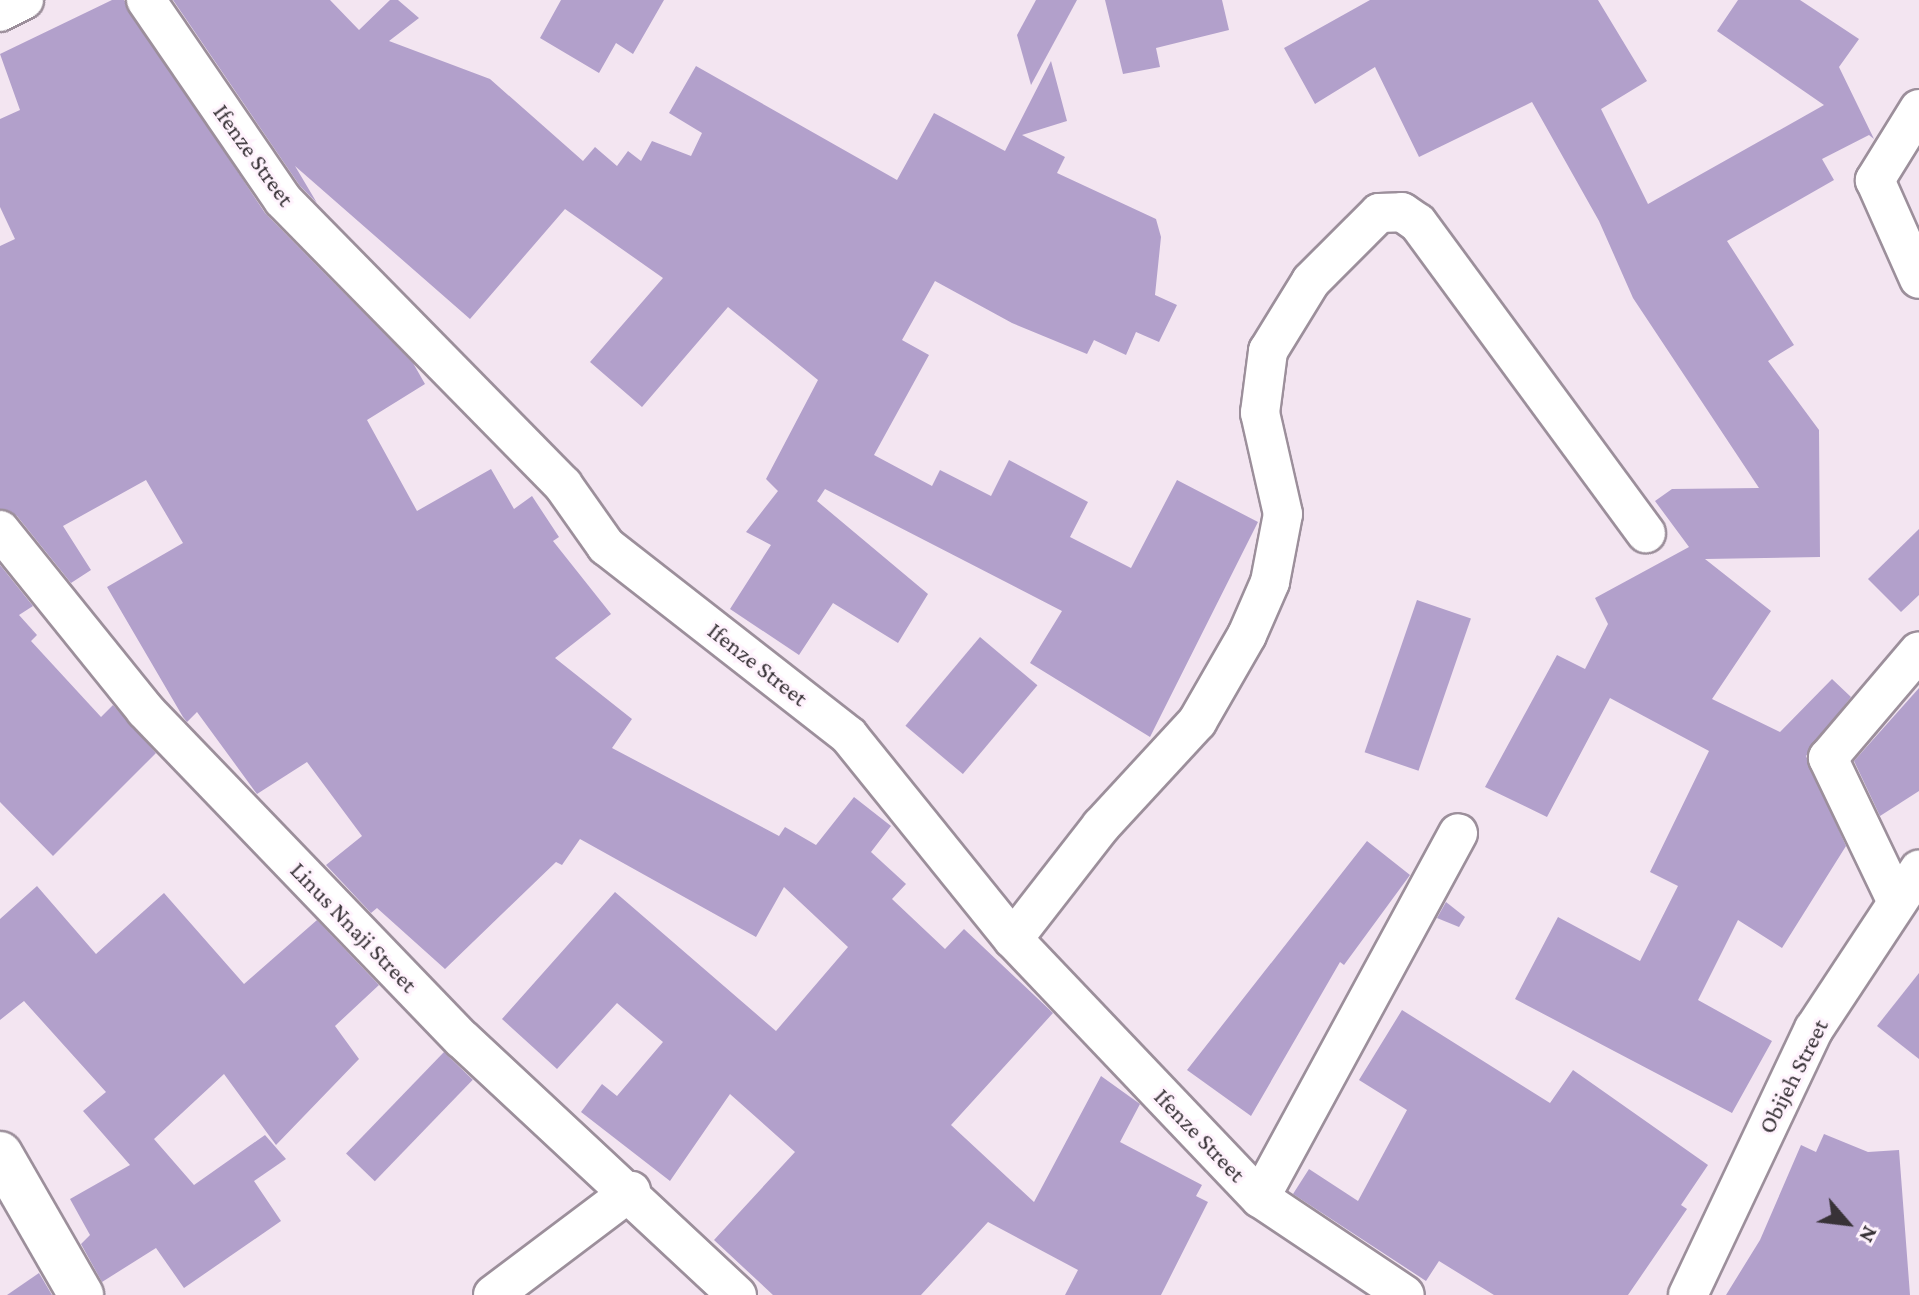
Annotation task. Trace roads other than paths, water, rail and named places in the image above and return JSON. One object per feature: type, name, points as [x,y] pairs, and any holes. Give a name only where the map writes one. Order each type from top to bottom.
[{"type":"street","points":[[0,12],[24,0]]},
{"type":"street","name":"Ifenze Street","points":[[146,0],[283,200],[563,485],[606,546],[849,736],[1013,939],[1260,1198],[1405,1295]]},
{"type":"street","points":[[1919,109],[1875,180],[1919,279]]},
{"type":"street","points":[[1013,939],[1101,826],[1197,722],[1247,635],[1270,582],[1283,514],[1260,413],[1268,351],[1311,281],[1379,213],[1402,212],[1418,223],[1646,533]]},
{"type":"street","name":"Linus Nnaji Street","points":[[0,530],[145,710],[462,1039],[631,1191],[737,1295]]},
{"type":"street","points":[[1897,902],[1828,758],[1919,651]]},
{"type":"street","points":[[1260,1198],[1458,833]]},
{"type":"street","name":"Obijeh Street","points":[[1688,1295],[1814,1029],[1919,870]]},
{"type":"street","points":[[0,1154],[81,1295]]},
{"type":"street","points":[[493,1295],[631,1191]]}]
